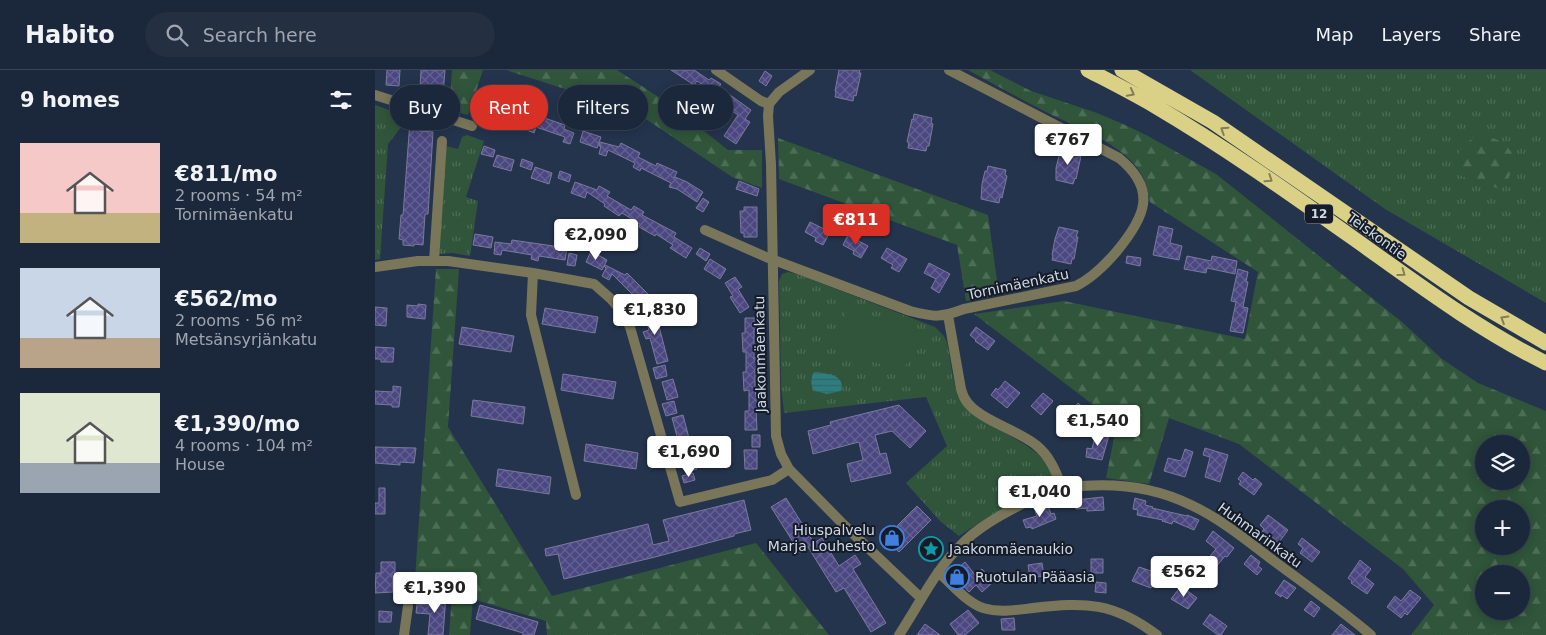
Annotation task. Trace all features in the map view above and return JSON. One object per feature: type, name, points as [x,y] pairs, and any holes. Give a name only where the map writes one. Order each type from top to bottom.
[{"type":"highway","name":"Teiskontie","points":[[1088,70],[1153,104],[1203,134],[1460,313],[1498,337],[1546,363]]},
{"type":"highway","name":"Teiskontie","points":[[1122,70],[1213,122],[1469,298],[1546,343]]},
{"type":"street","points":[[716,70],[761,101],[769,104],[779,92],[810,70]]},
{"type":"street","name":"Tornimäenkatu","points":[[705,230],[772,259],[910,311],[931,316],[949,315],[964,309],[1084,283],[1111,257],[1141,216],[1143,198],[1140,183],[1119,158],[949,70]]},
{"type":"street","points":[[375,95],[470,125]]},
{"type":"street","name":"Jaakonmäenkatu","points":[[769,104],[776,436],[781,454],[789,469],[841,522],[921,598]]},
{"type":"street","points":[[433,261],[442,141]]},
{"type":"street","points":[[375,267],[418,261],[447,261],[594,284],[611,298],[623,312],[630,327],[680,502],[772,480],[789,469]]},
{"type":"street","points":[[533,273],[531,315],[576,495]]},
{"type":"street","points":[[949,315],[961,389],[965,400],[984,416],[1037,446],[1054,467],[1062,488]]},
{"type":"street","name":"Huhmarinkatu","points":[[899,635],[938,572],[961,544],[985,524],[1029,500],[1062,488],[1101,485],[1157,492],[1190,504],[1228,526],[1345,613],[1371,635]]},
{"type":"street","points":[[938,572],[975,604],[991,610],[1004,611],[1072,605],[1095,606],[1131,618],[1157,635]]},
{"type":"street","points":[[404,635],[407,606]]},
{"type":"green space","points":[[452,70],[483,70],[478,85],[470,85],[470,109],[468,115],[460,113],[460,85],[451,85]]},
{"type":"green space","points":[[506,70],[617,70],[640,85],[558,85],[558,87]]},
{"type":"green space","points":[[968,70],[990,70],[1031,91],[1097,113],[1148,136],[1216,174],[1402,322],[1442,359],[1478,383],[1546,411],[1546,635],[1411,635],[1434,605],[1403,569],[1239,444],[1169,418],[1149,484],[1106,478],[1117,423],[974,314],[1064,301],[1245,339],[1258,272],[1150,202],[1141,174],[1134,164],[1116,148]]},
{"type":"green space","points":[[1190,70],[1546,70],[1546,303],[1385,209]]},
{"type":"green space","points":[[648,90],[658,97],[658,127],[648,120]]},
{"type":"green space","points":[[375,105],[390,110],[390,130],[399,130],[388,144],[380,259],[375,260]]},
{"type":"green space","points":[[662,130],[703,130],[728,150],[762,150],[762,188],[732,177]]},
{"type":"green space","points":[[467,135],[484,141],[466,197],[478,201],[470,256],[452,253],[439,254],[446,146],[458,149],[462,137]]},
{"type":"green space","points":[[1477,135],[1504,143],[1515,158],[1508,180],[1500,189],[1456,174],[1455,163],[1457,157],[1463,146]]},
{"type":"green space","points":[[778,138],[988,215],[999,295],[966,301],[957,245],[779,179]]},
{"type":"green space","points":[[436,269],[459,269],[448,427],[552,596],[756,543],[829,635],[547,635],[546,621],[473,599],[470,635],[449,635],[452,596],[415,579]]},
{"type":"green space","points":[[788,272],[935,327],[947,342],[955,386],[962,400],[985,421],[1031,448],[1041,457],[1049,466],[1052,476],[1050,486],[988,517],[959,536],[940,521],[906,483],[947,446],[926,397],[784,413],[781,385],[779,281],[782,274]]},
{"type":"green space","points":[[848,307],[918,334],[903,373],[833,346]]},
{"type":"shaded area","points":[[815,372],[830,374],[838,378],[841,381],[841,391],[827,394],[815,391],[811,382]]},
{"type":"building","points":[[387,70],[400,70],[399,85],[386,85]]},
{"type":"building","points":[[421,70],[445,70],[444,85],[420,85]]},
{"type":"building","points":[[671,70],[694,70],[709,80],[711,78],[721,84],[703,85],[697,81],[694,85]]},
{"type":"building","points":[[839,70],[860,70],[856,96],[854,95],[853,101],[835,97]]},
{"type":"building","points":[[765,71],[772,76],[766,86],[759,81]]},
{"type":"building","points":[[733,97],[751,110],[745,119],[750,122],[736,144],[724,136],[728,130],[733,130],[733,122],[738,115],[733,112]]},
{"type":"building","points":[[914,114],[932,118],[931,123],[933,124],[929,146],[927,146],[926,151],[908,148],[909,142],[907,142]]},
{"type":"building","points":[[548,119],[558,123],[558,130],[566,130],[574,133],[570,144],[563,142],[565,137],[545,130],[548,130]]},
{"type":"building","points":[[409,130],[433,132],[428,214],[425,214],[423,245],[403,245],[403,240],[399,239],[401,215],[403,215]]},
{"type":"building","points":[[583,131],[601,137],[597,148],[580,142]]},
{"type":"building","points":[[600,142],[619,147],[621,143],[640,153],[638,157],[656,166],[657,163],[677,172],[674,178],[687,182],[703,192],[697,202],[677,189],[669,187],[671,183],[641,168],[640,171],[633,167],[635,163],[608,150],[606,156],[599,154]]},
{"type":"building","points":[[484,146],[495,150],[493,157],[481,154]]},
{"type":"building","points":[[1063,147],[1080,151],[1079,156],[1081,156],[1076,179],[1073,184],[1056,180],[1056,168]]},
{"type":"building","points":[[497,155],[514,160],[511,171],[493,166]]},
{"type":"building","points":[[522,159],[533,163],[531,170],[520,166]]},
{"type":"building","points":[[988,166],[1006,170],[1005,175],[1007,176],[999,203],[981,199],[982,184]]},
{"type":"building","points":[[535,167],[552,173],[549,184],[531,178]]},
{"type":"building","points":[[560,171],[571,175],[569,182],[558,178]]},
{"type":"building","points":[[739,181],[759,189],[757,196],[736,189]]},
{"type":"building","points":[[575,182],[597,190],[599,186],[610,192],[607,196],[631,210],[634,206],[644,212],[642,215],[676,233],[674,237],[692,248],[686,258],[670,248],[673,245],[656,234],[655,236],[639,227],[640,224],[622,213],[619,216],[587,192],[585,198],[571,193]]},
{"type":"building","points":[[703,198],[709,202],[703,212],[696,208]]},
{"type":"building","points":[[744,207],[757,207],[757,237],[744,237],[744,233],[741,233],[740,211],[744,211]]},
{"type":"building","points":[[810,222],[830,232],[823,245],[815,241],[816,238],[805,232]]},
{"type":"building","points":[[1159,226],[1173,229],[1170,243],[1182,246],[1179,260],[1153,255]]},
{"type":"building","points":[[1059,227],[1078,231],[1074,259],[1072,259],[1071,264],[1052,260]]},
{"type":"building","points":[[475,234],[493,237],[491,248],[473,245]]},
{"type":"building","points":[[848,235],[868,246],[861,258],[853,254],[854,251],[843,245]]},
{"type":"building","points":[[512,240],[567,248],[565,260],[539,256],[538,261],[531,259],[532,255],[502,250],[501,255],[494,254],[495,242],[511,244]]},
{"type":"building","points":[[700,248],[710,254],[706,261],[696,254]]},
{"type":"building","points":[[887,248],[907,259],[899,272],[891,268],[893,265],[881,258]]},
{"type":"building","points":[[591,251],[607,260],[602,270],[586,262]]},
{"type":"building","points":[[569,253],[577,255],[575,266],[567,265]]},
{"type":"building","points":[[1127,256],[1141,258],[1140,266],[1126,263]]},
{"type":"building","points":[[1187,256],[1211,261],[1212,256],[1237,261],[1235,274],[1207,268],[1206,273],[1184,269]]},
{"type":"building","points":[[710,259],[726,269],[720,279],[704,269]]},
{"type":"building","points":[[929,263],[950,274],[939,293],[931,288],[936,279],[924,273]]},
{"type":"building","points":[[605,265],[625,275],[627,273],[648,294],[636,305],[631,300],[634,296],[612,274],[609,280],[602,276],[606,268]]},
{"type":"building","points":[[1238,269],[1248,272],[1243,307],[1248,308],[1243,333],[1230,331],[1236,302],[1231,301]]},
{"type":"building","points":[[735,277],[742,287],[738,289],[749,307],[740,313],[730,297],[733,296],[725,283]]},
{"type":"building","points":[[418,304],[426,305],[425,319],[407,317],[407,305],[418,306]]},
{"type":"building","points":[[375,307],[387,308],[386,326],[375,325]]},
{"type":"building","points":[[654,307],[668,361],[657,364],[650,338],[646,339],[643,332],[649,330],[643,310]]},
{"type":"building","points":[[545,308],[598,317],[595,333],[542,324]]},
{"type":"building","points":[[745,318],[758,318],[758,330],[754,330],[754,358],[759,357],[759,369],[755,369],[756,397],[760,396],[760,408],[756,408],[757,430],[745,430],[745,411],[749,411],[749,390],[744,391],[743,372],[746,372],[746,352],[743,352],[742,333],[745,333]]},
{"type":"building","points":[[462,327],[514,336],[511,352],[459,344]]},
{"type":"building","points":[[976,327],[995,341],[988,350],[970,335]]},
{"type":"building","points":[[375,347],[394,348],[393,362],[381,362],[381,359],[375,359]]},
{"type":"building","points":[[665,365],[667,376],[656,379],[653,368]]},
{"type":"building","points":[[563,374],[616,382],[613,399],[561,390]]},
{"type":"building","points":[[673,379],[678,397],[667,400],[662,382]]},
{"type":"building","points":[[1005,381],[1020,393],[1007,408],[991,395]]},
{"type":"building","points":[[393,386],[401,387],[399,407],[375,404],[375,391],[393,392]]},
{"type":"building","points":[[1043,393],[1053,401],[1041,415],[1031,406]]},
{"type":"building","points":[[473,400],[525,407],[523,424],[471,416]]},
{"type":"building","points":[[674,401],[677,413],[666,416],[662,404]]},
{"type":"building","points":[[1078,403],[1085,409],[1082,412],[1087,416],[1080,425],[1068,415]]},
{"type":"building","points":[[899,405],[926,431],[910,448],[892,431],[875,435],[880,454],[886,453],[891,473],[851,482],[847,464],[863,460],[859,442],[813,454],[808,431],[831,425],[830,422]]},
{"type":"building","points":[[683,415],[697,469],[686,472],[679,448],[674,449],[673,442],[678,440],[672,418]]},
{"type":"building","points":[[1096,432],[1109,435],[1102,460],[1086,457],[1087,448],[1092,449]]},
{"type":"building","points":[[752,435],[760,435],[760,447],[752,447]]},
{"type":"building","points":[[586,444],[638,453],[636,469],[584,461]]},
{"type":"building","points":[[375,447],[416,448],[414,463],[400,462],[400,465],[375,463]]},
{"type":"building","points":[[1205,448],[1228,455],[1220,482],[1205,477],[1210,457],[1203,455]]},
{"type":"building","points":[[1185,449],[1193,452],[1185,477],[1164,471],[1168,458],[1181,461]]},
{"type":"building","points":[[744,450],[757,450],[757,469],[745,469]]},
{"type":"building","points":[[498,469],[551,477],[549,494],[496,486]]},
{"type":"building","points":[[1243,472],[1262,484],[1254,495],[1239,484],[1241,481],[1238,479]]},
{"type":"building","points":[[693,473],[695,480],[684,483],[682,476]]},
{"type":"building","points":[[379,488],[385,488],[385,514],[375,514],[375,503],[379,503]]},
{"type":"building","points":[[1103,497],[1104,510],[1087,511],[1087,508],[1076,509],[1075,500]]},
{"type":"building","points":[[786,498],[814,543],[822,538],[839,566],[855,555],[861,564],[853,569],[886,623],[871,632],[844,588],[836,592],[808,547],[800,553],[771,507]]},
{"type":"building","points":[[1135,498],[1146,501],[1145,505],[1152,508],[1187,515],[1199,520],[1194,530],[1173,521],[1172,524],[1163,520],[1137,515],[1138,510],[1133,509]]},
{"type":"building","points":[[744,500],[751,530],[734,534],[734,536],[564,579],[558,554],[546,556],[545,549],[648,524],[653,545],[669,541],[663,520]]},
{"type":"building","points":[[917,506],[931,520],[899,552],[885,538]]},
{"type":"building","points":[[1048,506],[1051,514],[1054,513],[1056,519],[1032,529],[1031,527],[1026,528],[1023,520],[1037,516],[1035,511]]},
{"type":"building","points":[[1268,515],[1288,530],[1277,545],[1261,533],[1264,529],[1260,525]]},
{"type":"building","points":[[1213,531],[1234,548],[1215,568],[1206,561],[1216,549],[1206,541]]},
{"type":"building","points":[[1302,538],[1320,552],[1312,562],[1300,553],[1303,548],[1298,544]]},
{"type":"building","points":[[1251,555],[1260,562],[1258,566],[1262,569],[1257,575],[1244,564]]},
{"type":"building","points":[[1091,559],[1103,559],[1103,573],[1091,573]]},
{"type":"building","points":[[1360,560],[1371,569],[1365,577],[1374,584],[1367,594],[1351,583],[1352,581],[1348,578]]},
{"type":"building","points":[[381,562],[395,562],[395,573],[392,573],[393,592],[375,593],[376,573],[381,573]]},
{"type":"building","points":[[965,562],[975,575],[982,569],[993,582],[982,592],[976,585],[969,592],[952,573]]},
{"type":"building","points":[[1042,563],[1044,576],[1030,578],[1028,565]]},
{"type":"building","points":[[1139,567],[1157,573],[1151,588],[1132,581]]},
{"type":"building","points":[[1284,580],[1296,588],[1287,599],[1275,593]]},
{"type":"building","points":[[1096,582],[1106,583],[1106,593],[1095,592]]},
{"type":"building","points":[[1181,586],[1197,598],[1188,609],[1171,599]]},
{"type":"building","points":[[1410,590],[1421,598],[1407,615],[1405,613],[1401,618],[1387,607],[1395,596],[1401,601]]},
{"type":"building","points":[[431,594],[446,595],[443,635],[428,635],[430,614],[416,613],[417,604],[430,605]]},
{"type":"building","points":[[1311,601],[1320,608],[1314,617],[1304,610]]},
{"type":"building","points":[[480,605],[538,622],[534,635],[523,635],[523,633],[476,619]]},
{"type":"building","points":[[968,610],[979,623],[965,635],[958,635],[950,624]]},
{"type":"building","points":[[379,611],[392,612],[391,622],[379,622]]},
{"type":"building","points":[[1210,614],[1227,626],[1221,635],[1218,635],[1203,624]]},
{"type":"building","points":[[1014,618],[1015,630],[1002,630],[1001,619]]},
{"type":"building","points":[[925,624],[940,635],[917,635]]},
{"type":"building","points":[[1341,624],[1355,635],[1332,635]]},
{"type":"place","name":"Hiuspalvelu Marja Louhesto","points":[[892,538]]},
{"type":"place","name":"Jaakonmäenaukio","points":[[931,549]]},
{"type":"place","name":"Ruotulan Pääasia","points":[[957,577]]}]
